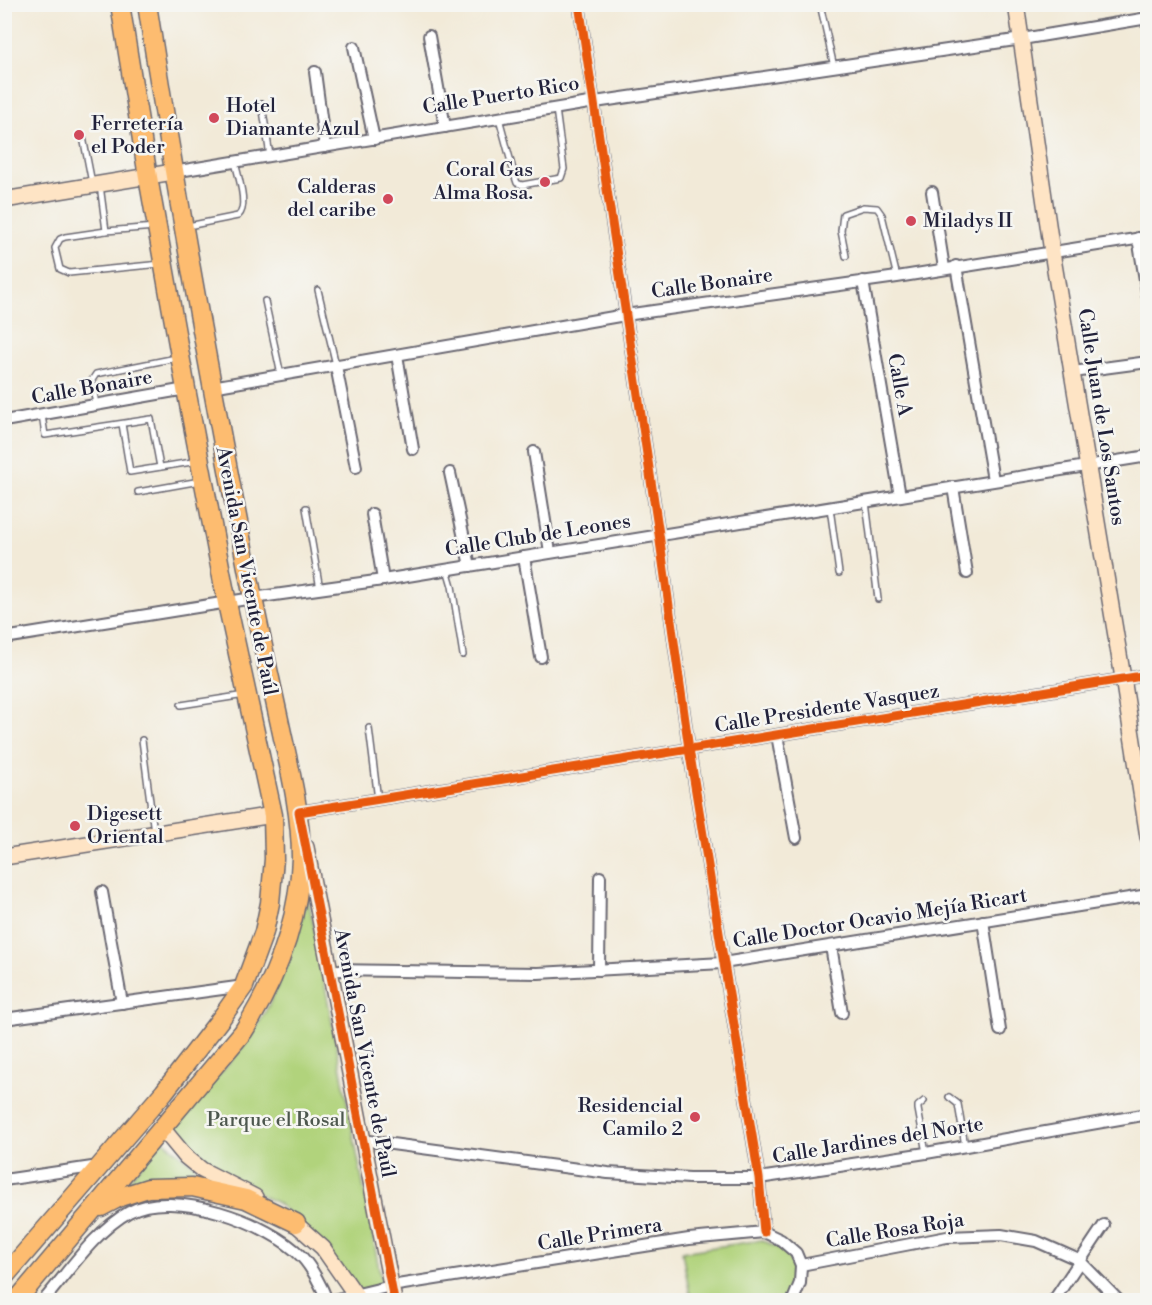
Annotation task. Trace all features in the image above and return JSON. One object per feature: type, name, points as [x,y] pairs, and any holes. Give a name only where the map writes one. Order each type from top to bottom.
[{"type":"main road","name":"Avenida San Vicente de Paúl","points":[[4,1277],[102,1166],[164,1092],[222,1017],[244,986],[258,949],[270,903],[274,859],[273,815],[227,603],[186,389],[120,4]]},
{"type":"main road","name":"Avenida San Vicente de Paúl","points":[[17,1300],[243,1032],[273,979],[288,938],[298,893],[301,859],[299,812],[253,598],[212,387],[173,172],[147,4]]},
{"type":"main road","points":[[89,1214],[120,1197],[148,1188],[192,1187],[246,1199],[296,1223]]},
{"type":"street","points":[[579,4],[689,749],[759,1178],[764,1232],[781,1240],[796,1253],[801,1265],[801,1283],[793,1300]]},
{"type":"street","name":"Calle Juan de Los Santos","points":[[1016,4],[1052,252],[1148,837]]},
{"type":"street","name":"Calle Puerto Rico","points":[[4,200],[595,102],[1022,39],[1148,18]]},
{"type":"street","points":[[429,36],[445,127]]},
{"type":"street","points":[[354,47],[374,139]]},
{"type":"street","points":[[315,72],[325,147]]},
{"type":"street","points":[[932,192],[944,268]]},
{"type":"street","points":[[1143,237],[1148,298]]},
{"type":"street","name":"Calle Bonaire","points":[[212,387],[625,315],[897,277],[1143,237]]},
{"type":"street","points":[[956,266],[993,480]]},
{"type":"street","name":"Calle A","points":[[863,281],[900,496]]},
{"type":"street","points":[[397,355],[413,449]]},
{"type":"street","points":[[1073,372],[1148,362]]},
{"type":"street","points":[[336,366],[356,467]]},
{"type":"street","name":"Calle Bonaire","points":[[4,422],[186,389]]},
{"type":"street","points":[[534,452],[550,552]]},
{"type":"street","name":"Calle Club de Leones","points":[[4,638],[253,598],[383,580],[1148,456]]},
{"type":"street","points":[[450,473],[470,566]]},
{"type":"street","points":[[953,487],[967,573]]},
{"type":"street","points":[[372,514],[383,580]]},
{"type":"street","points":[[524,557],[541,657]]},
{"type":"street","name":"Calle Presidente Vasquez","points":[[299,812],[1148,675]]},
{"type":"street","points":[[777,735],[796,838]]},
{"type":"street","name":"Avenida San Vicente de Paúl","points":[[299,812],[393,1293]]},
{"type":"street","points":[[4,857],[273,815]]},
{"type":"street","points":[[599,970],[600,877]]},
{"type":"street","points":[[102,892],[122,1003]]},
{"type":"street","name":"Calle Doctor Ocavio Mejía Ricart","points":[[330,970],[538,973],[723,963],[1148,895]]},
{"type":"street","points":[[983,921],[1000,1030]]},
{"type":"street","points":[[831,946],[842,1013]]},
{"type":"street","points":[[4,1019],[244,986]]},
{"type":"street","name":"Calle Jardines del Norte","points":[[362,1140],[608,1173],[690,1179],[759,1178],[926,1153],[1148,1114]]},
{"type":"street","points":[[162,1128],[186,1157],[202,1170],[273,1206],[296,1223],[323,1248],[356,1297]]},
{"type":"street","points":[[4,1180],[102,1166]]},
{"type":"street","points":[[44,1300],[108,1225],[131,1211],[156,1205],[196,1207],[228,1213],[271,1233],[302,1257],[327,1300]]},
{"type":"street","points":[[1054,1300],[1104,1225]]},
{"type":"street","name":"Calle Primera","points":[[333,1300],[393,1293],[678,1241],[764,1232]]},
{"type":"street","name":"Calle Rosa Roja","points":[[801,1265],[947,1237],[1001,1235],[1036,1241],[1079,1260],[1118,1300]]},
{"type":"lane","points":[[820,4],[834,67]]},
{"type":"lane","points":[[262,104],[270,156]]},
{"type":"lane","points":[[499,118],[517,183],[522,185],[561,178],[563,175],[556,109]]},
{"type":"lane","points":[[83,137],[106,231]]},
{"type":"lane","points":[[183,227],[238,216],[242,213],[244,205],[236,162]]},
{"type":"lane","points":[[846,255],[841,231],[843,214],[863,207],[877,208],[882,215],[897,277]]},
{"type":"lane","points":[[157,226],[106,231],[60,239],[55,248],[60,269],[64,272],[74,273],[163,264]]},
{"type":"lane","points":[[318,290],[336,366]]},
{"type":"lane","points":[[265,301],[281,375]]},
{"type":"lane","points":[[96,405],[92,380],[96,374],[180,357]]},
{"type":"lane","points":[[42,415],[45,435],[151,419],[160,467]]},
{"type":"lane","points":[[122,424],[130,472],[201,460]]},
{"type":"lane","points":[[138,492],[204,481]]},
{"type":"lane","points":[[866,502],[878,599]]},
{"type":"lane","points":[[306,508],[320,589]]},
{"type":"lane","points":[[830,508],[839,573]]},
{"type":"lane","points":[[447,569],[452,586],[463,655]]},
{"type":"lane","points":[[181,705],[247,695]]},
{"type":"lane","points":[[369,728],[378,800]]},
{"type":"lane","points":[[142,740],[154,833]]},
{"type":"lane","points":[[949,1097],[958,1104],[965,1146]]},
{"type":"lane","points":[[924,1101],[918,1109],[926,1153]]},
{"type":"green space","name":"Parque el Rosal","points":[[308,897],[385,1300],[363,1300],[290,1214],[277,1203],[204,1166],[169,1130],[227,1066],[256,1027],[283,974]]},
{"type":"green space","points":[[163,1140],[218,1185],[122,1188]]},
{"type":"green space","points":[[762,1240],[780,1249],[790,1260],[792,1281],[782,1300],[691,1300],[682,1252]]},
{"type":"cycle path","points":[[579,4],[689,749],[759,1178],[764,1232]]},
{"type":"cycle path","points":[[394,1300],[299,812],[1148,675]]},
{"type":"place","name":"Hotel Diamante Azul","points":[[214,118]]},
{"type":"place","name":"Ferretería el Poder","points":[[79,135]]},
{"type":"place","name":"Coral Gas Alma Rosa.","points":[[545,182]]},
{"type":"place","name":"Calderas del caribe","points":[[388,199]]},
{"type":"place","name":"Miladys II","points":[[911,221]]},
{"type":"place","name":"Digesett Oriental","points":[[75,826]]},
{"type":"place","name":"Residencial Camilo 2","points":[[695,1117]]}]
